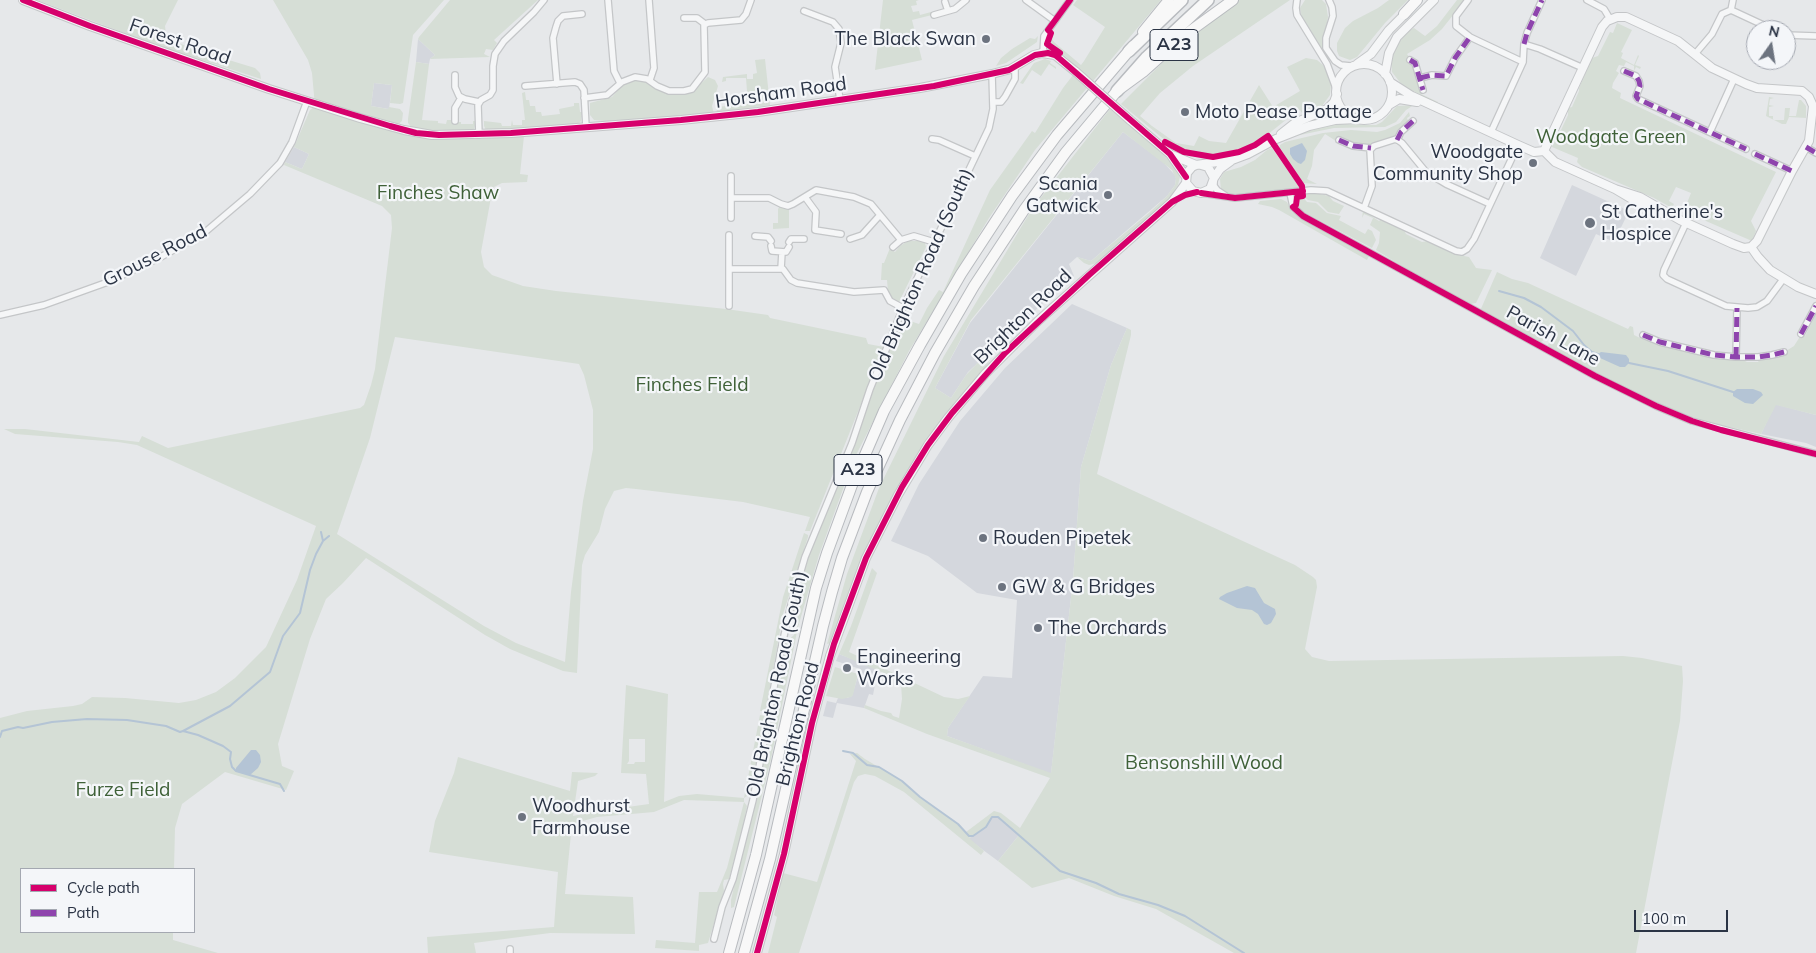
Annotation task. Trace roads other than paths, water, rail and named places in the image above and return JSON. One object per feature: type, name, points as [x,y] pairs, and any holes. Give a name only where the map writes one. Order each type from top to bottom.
[{"type":"highway","name":"A23","points":[[729,953],[758,846],[816,588],[852,485],[884,411],[957,282],[1012,196],[1068,122],[1129,51],[1169,0]]},
{"type":"highway","points":[[1129,51],[1182,0]]},
{"type":"highway","points":[[1117,91],[1146,58],[1208,0]]},
{"type":"highway","name":"A23","points":[[744,953],[770,859],[823,626],[842,558],[867,492],[900,420],[935,353],[974,286],[1024,210],[1062,157],[1117,91],[1182,37],[1233,0]]},
{"type":"highway","points":[[1404,14],[1418,0]]},
{"type":"street","name":"Forest Road","points":[[23,0],[90,26],[328,108]]},
{"type":"street","points":[[455,75],[456,91],[460,98],[479,102],[490,95],[493,90],[494,59],[500,45],[544,0]]},
{"type":"street","points":[[608,0],[614,71],[620,83]]},
{"type":"street","points":[[649,0],[654,68],[650,80]]},
{"type":"street","points":[[684,18],[697,18],[705,24],[742,19],[751,0]]},
{"type":"street","points":[[935,15],[960,6],[966,0]]},
{"type":"street","points":[[1026,0],[1055,21]]},
{"type":"street","points":[[1070,0],[1043,38],[1043,53],[1057,56],[1170,154],[1190,188],[1199,193],[1243,198],[1317,190],[1326,191],[1462,252],[1472,244],[1518,145]]},
{"type":"street","points":[[1297,0],[1297,15],[1325,60],[1338,101],[1344,110],[1359,119]]},
{"type":"street","points":[[1329,0],[1333,16],[1326,38],[1326,48],[1337,63],[1372,66],[1401,90],[1429,104],[1534,152],[1544,152],[1555,162],[1615,189],[1640,197],[1674,217],[1739,247],[1751,247],[1757,241],[1792,171],[1806,148],[1810,137],[1813,110],[1812,96],[1798,90],[1757,88],[1734,79],[1712,68],[1678,41],[1626,17],[1616,16],[1602,27],[1544,152]]},
{"type":"street","points":[[1389,105],[1392,94],[1387,77],[1389,53],[1398,37],[1434,0]]},
{"type":"street","points":[[1468,0],[1457,14],[1456,26],[1470,38],[1523,62]]},
{"type":"street","points":[[1491,132],[1523,62],[1527,33],[1542,0]]},
{"type":"street","points":[[1587,0],[1604,8],[1610,19]]},
{"type":"street","points":[[1731,10],[1733,0]]},
{"type":"street","points":[[945,2],[948,11]]},
{"type":"street","points":[[1695,54],[1712,34],[1722,14],[1726,11],[1731,10],[1752,20]]},
{"type":"street","points":[[804,11],[833,22],[839,29],[841,40],[835,67],[840,100]]},
{"type":"street","points":[[557,84],[553,35],[560,19],[564,16],[582,14]]},
{"type":"street","points":[[1274,140],[1295,123],[1332,105],[1341,76],[1371,54],[1388,30],[1404,14]]},
{"type":"street","points":[[584,98],[605,96],[612,92],[620,83],[635,77],[650,80],[663,89],[672,91],[687,90],[696,86],[706,70],[703,30],[705,24]]},
{"type":"street","points":[[1796,35],[1816,36]]},
{"type":"street","points":[[1420,78],[1432,75],[1446,76],[1455,58],[1470,38]]},
{"type":"street","points":[[1524,44],[1583,68]]},
{"type":"street","name":"Horsham Road","points":[[328,108],[416,133],[439,136],[479,135],[716,117],[920,88],[992,74],[1014,68],[1035,54],[1043,53]]},
{"type":"street","points":[[1410,60],[1415,63],[1423,90]]},
{"type":"street","points":[[993,102],[1000,102],[1005,97],[1014,79],[1014,68]]},
{"type":"street","points":[[1624,70],[1636,76],[1640,81],[1636,98],[1746,149]]},
{"type":"street","name":"Old Brighton Road (South)","points":[[714,939],[722,907],[733,879],[751,808],[781,649],[797,583],[811,540],[852,443],[870,389],[902,308],[990,124],[993,102],[992,74]]},
{"type":"street","points":[[1710,132],[1734,79]]},
{"type":"street","points":[[525,86],[574,82],[580,84],[583,88],[586,127]]},
{"type":"street","points":[[454,121],[456,106],[460,98]]},
{"type":"street","points":[[1186,180],[1189,170],[1198,165],[1232,160],[1297,130],[1340,120],[1368,120],[1377,117],[1389,105],[1402,99],[1429,104]]},
{"type":"street","name":"Grouse Road","points":[[0,315],[44,305],[108,282],[160,258],[204,234],[250,194],[280,163],[292,142],[307,101]]},
{"type":"street","points":[[479,102],[479,135]]},
{"type":"street","points":[[1397,140],[1401,132],[1413,120]]},
{"type":"street","points":[[939,140],[942,133]]},
{"type":"street","points":[[932,139],[939,140],[975,156]]},
{"type":"street","points":[[1339,140],[1353,146],[1371,148],[1397,140],[1402,142],[1426,172],[1446,184],[1490,204]]},
{"type":"street","points":[[1364,208],[1372,186],[1371,148]]},
{"type":"street","points":[[1806,148],[1816,153]]},
{"type":"street","points":[[1170,154],[1211,170],[1214,186],[1228,197]]},
{"type":"street","points":[[1755,154],[1792,171]]},
{"type":"street","points":[[1199,193],[1210,189],[1220,169],[1232,160]]},
{"type":"street","points":[[731,176],[731,218]]},
{"type":"street","name":"Brighton Road","points":[[1172,202],[1186,180]]},
{"type":"street","points":[[731,198],[769,198],[788,206],[818,190],[858,197],[869,202],[901,240]]},
{"type":"street","name":"Brighton Road","points":[[757,953],[784,854],[812,723],[834,644],[866,558],[898,494],[924,451],[948,418],[985,374],[1038,321],[1172,202],[1186,195],[1199,193]]},
{"type":"street","name":"Parish Lane","points":[[1290,193],[1293,207],[1303,216],[1595,376],[1656,406],[1692,421],[1816,454]]},
{"type":"street","points":[[805,197],[815,211],[816,230],[841,234]]},
{"type":"street","points":[[850,238],[862,235],[880,215]]},
{"type":"street","points":[[1686,223],[1664,270],[1664,277],[1726,306],[1737,308],[1760,306],[1773,295],[1784,278]]},
{"type":"street","points":[[729,236],[729,306]]},
{"type":"street","points":[[755,236],[768,237],[772,250],[785,249]]},
{"type":"street","points":[[893,247],[901,240],[914,236],[934,242]]},
{"type":"street","points":[[781,269],[785,249],[791,239],[804,239]]},
{"type":"street","points":[[1751,247],[1764,264],[1784,278],[1816,294]]},
{"type":"street","points":[[728,269],[781,269],[796,283],[854,292],[884,290]]},
{"type":"street","points":[[884,283],[884,290],[889,300],[902,308]]},
{"type":"street","points":[[1801,334],[1816,306]]},
{"type":"street","points":[[1736,357],[1737,308]]},
{"type":"street","points":[[1643,335],[1682,348],[1736,357],[1766,356],[1784,352]]},
{"type":"water","points":[[1302,143],[1307,151],[1305,160],[1301,164],[1293,159],[1290,154],[1290,148]]},
{"type":"water","points":[[1601,352],[1626,355],[1629,363],[1625,367],[1620,367],[1600,358],[1598,354]]},
{"type":"water","points":[[1737,389],[1753,389],[1761,392],[1763,395],[1753,404],[1745,403],[1733,396],[1733,392]]},
{"type":"water","points":[[1247,586],[1255,588],[1264,603],[1275,609],[1276,614],[1271,623],[1264,624],[1258,614],[1252,610],[1237,608],[1219,599],[1227,593]]},
{"type":"water","points":[[251,750],[256,750],[260,755],[261,762],[258,768],[250,775],[236,771],[236,768]]},
{"type":"waterway","points":[[1499,291],[1524,298],[1541,307],[1573,331],[1592,352],[1598,354]]},
{"type":"waterway","points":[[1629,363],[1668,371],[1733,392]]},
{"type":"waterway","points":[[321,532],[323,541]]},
{"type":"waterway","points":[[183,731],[230,706],[270,672],[283,636],[300,613],[310,570],[316,554],[323,541],[329,536]]},
{"type":"waterway","points":[[0,737],[2,731],[18,727],[23,728],[52,722],[87,719],[127,720],[166,726],[180,732],[198,735],[223,746],[231,752],[232,767],[236,771],[280,784],[284,791]]},
{"type":"waterway","points":[[843,751],[853,753],[867,765],[879,767],[902,781],[920,797],[958,824],[969,836],[973,836],[986,827],[992,817],[998,817],[1060,871],[1096,883],[1119,894],[1158,905],[1185,916],[1244,953]]},
{"type":"place","name":"The Black Swan","points":[[986,39]]},
{"type":"place","name":"Moto Pease Pottage","points":[[1185,112]]},
{"type":"place","name":"Woodgate Community Shop","points":[[1533,163]]},
{"type":"place","name":"Scania Gatwick","points":[[1108,195]]},
{"type":"place","name":"St Catherine's Hospice","points":[[1590,223]]},
{"type":"place","name":"Rouden Pipetek","points":[[983,538]]},
{"type":"place","name":"GW & G Bridges","points":[[1002,587]]},
{"type":"place","name":"The Orchards","points":[[1038,628]]},
{"type":"place","name":"Engineering Works","points":[[847,668]]},
{"type":"place","name":"Woodhurst Farmhouse","points":[[522,817]]},
{"type":"park label","name":"Woodgate Green","points":[[1611,137]]},
{"type":"park label","name":"Finches Shaw","points":[[438,193]]},
{"type":"park label","name":"Finches Field","points":[[692,385]]},
{"type":"park label","name":"Bensonshill Wood","points":[[1204,763]]},
{"type":"park label","name":"Furze Field","points":[[123,790]]}]
